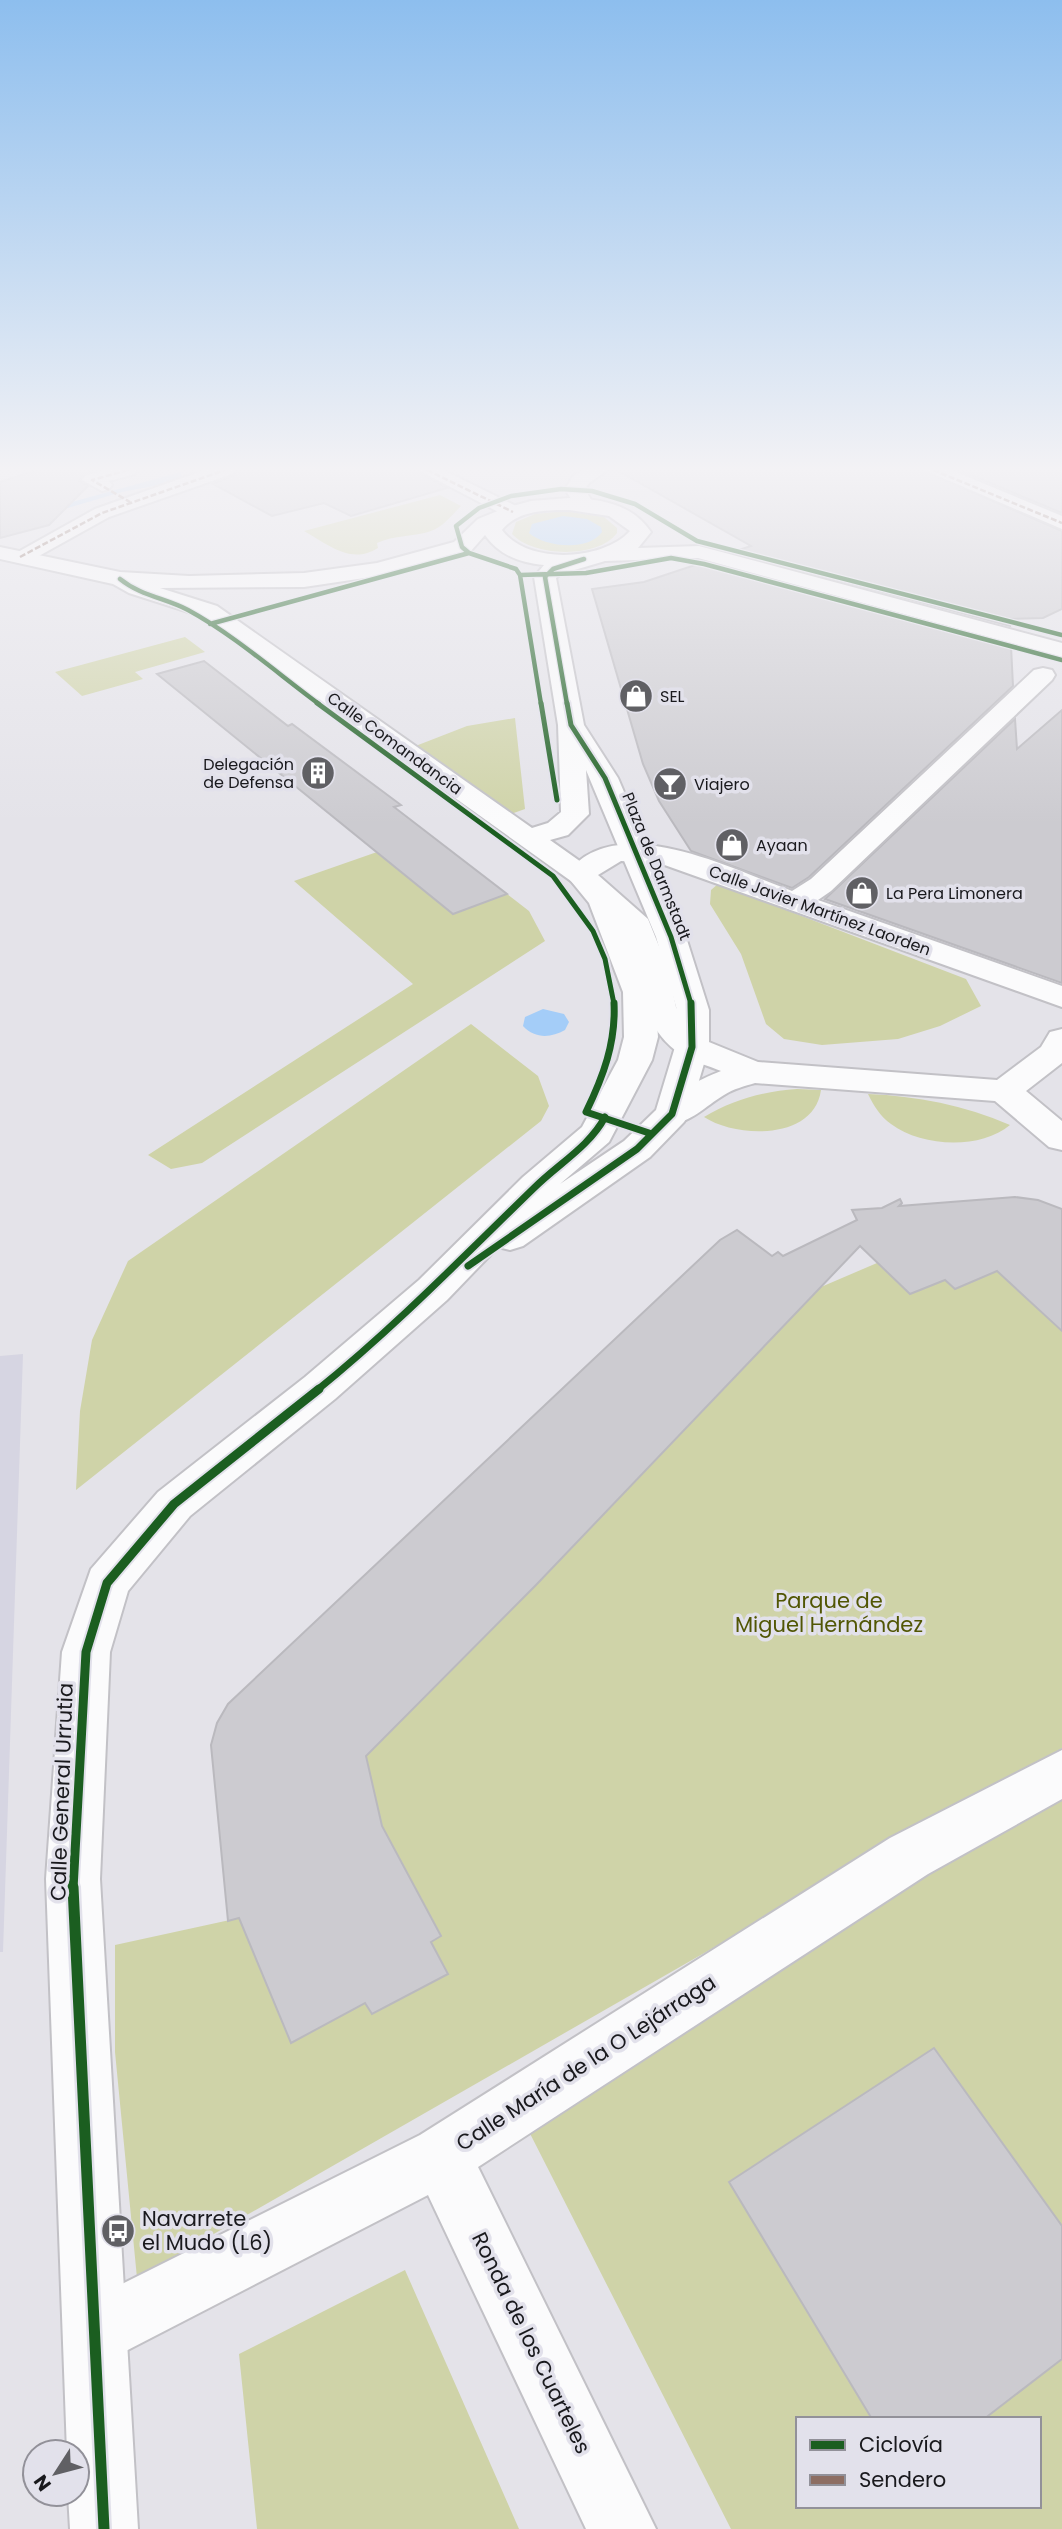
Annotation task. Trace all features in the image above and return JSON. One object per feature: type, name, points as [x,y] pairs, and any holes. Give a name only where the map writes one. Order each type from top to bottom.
[{"type":"main road","name":"Calle Comandancia","points":[[138,588],[209,611],[581,875]]},
{"type":"main road","points":[[209,611],[230,588]]},
{"type":"main road","points":[[527,838],[558,829],[575,814],[571,725],[547,588]]},
{"type":"main road","points":[[832,588],[1062,650]]},
{"type":"main road","points":[[795,902],[821,885],[1043,675]]},
{"type":"main road","name":"Plaza de Darmstadt","points":[[571,725],[605,778],[638,850],[671,937],[693,1010],[692,1048]]},
{"type":"main road","name":"Calle Javier Martínez Laorden","points":[[581,875],[594,862],[609,853],[638,850],[666,855],[1062,997]]},
{"type":"main road","points":[[581,875],[633,919],[652,966],[660,1007],[669,1024],[692,1048],[752,1072],[1004,1091],[1062,1139]]},
{"type":"main road","name":"Calle General Urrutia","points":[[104,2529],[97,2331],[73,1879],[86,1653],[107,1583],[174,1504],[320,1388],[433,1290],[536,1186],[596,1134],[635,1060],[641,1037],[639,992],[619,933],[603,900],[581,875]]},
{"type":"main road","points":[[1004,1091],[1054,1053],[1062,1039]]},
{"type":"main road","name":"Calle General Urrutia","points":[[433,1290],[637,1149],[672,1114],[692,1048]]},
{"type":"main road","points":[[672,1114],[714,1086],[752,1072]]},
{"type":"main road","name":"Calle María de la O Lejárraga","points":[[97,2331],[441,2156],[909,1856],[1062,1773]]},
{"type":"main road","name":"Ronda de los Cuarteles","points":[[441,2156],[622,2529]]},
{"type":"shaded area","points":[[23,1354],[3,1952],[0,1952],[0,1356]]},
{"type":"green space","points":[[185,637],[205,652],[135,672],[143,679],[82,696],[55,672]]},
{"type":"green space","points":[[515,718],[525,809],[508,815],[413,747],[467,726]]},
{"type":"green space","points":[[377,852],[453,914],[507,894],[529,911],[545,941],[202,1163],[171,1169],[148,1155],[413,984],[294,881]]},
{"type":"green space","points":[[718,884],[966,979],[981,1006],[940,1026],[898,1039],[822,1045],[784,1039],[766,1024],[741,954],[710,904],[711,890]]},
{"type":"green space","points":[[471,1024],[538,1076],[549,1106],[541,1121],[76,1490],[80,1411],[92,1340],[128,1261]]},
{"type":"green space","points":[[797,1089],[821,1090],[815,1107],[804,1119],[789,1126],[772,1131],[753,1131],[735,1129],[704,1117],[749,1097]]},
{"type":"green space","points":[[868,1094],[940,1103],[1010,1125],[983,1139],[967,1142],[934,1141],[904,1132],[891,1124]]},
{"type":"green space","name":"Parque de Miguel Hernández","points":[[877,1263],[910,1294],[945,1280],[997,1271],[1062,1331],[1062,1748],[137,2278],[115,2052],[115,1945],[239,1918],[365,2003],[372,2014],[448,1974],[431,1942],[441,1935],[382,1826],[366,1756],[821,1287]]},
{"type":"green space","points":[[1062,1778],[1062,2529],[731,2529],[516,2106]]},
{"type":"green space","points":[[405,2270],[519,2529],[257,2529],[239,2354]]},
{"type":"water","points":[[543,1009],[564,1014],[569,1022],[565,1030],[543,1036],[523,1026],[525,1017]]},
{"type":"building","points":[[799,588],[1011,646],[1013,686],[809,877],[792,888],[691,851],[659,801],[643,764],[592,589]]},
{"type":"building","points":[[868,588],[1062,588],[1062,609],[1043,618],[1009,619],[1010,626]]},
{"type":"building","points":[[204,661],[288,726],[292,724],[401,805],[394,807],[507,894],[453,914],[157,674]]},
{"type":"building","points":[[1062,710],[1062,983],[825,899],[1015,719],[1017,749]]},
{"type":"building","points":[[1015,1197],[1038,1200],[1062,1209],[1062,1331],[997,1271],[955,1289],[945,1280],[910,1294],[860,1246],[536,1585],[366,1756],[382,1826],[441,1936],[431,1942],[448,1974],[372,2014],[365,2003],[291,2043],[239,1918],[228,1921],[211,1745],[217,1723],[228,1704],[720,1240],[737,1230],[772,1256],[778,1252],[783,1256],[857,1220],[852,1210],[882,1208],[900,1199],[902,1203],[899,1206]]},
{"type":"building","points":[[934,2048],[1062,2226],[1062,2359],[987,2417],[871,2417],[729,2182]]},
{"type":"cycle path","points":[[131,588],[186,609],[210,624],[553,876],[593,931],[613,988],[615,1018],[611,1049],[602,1080],[586,1112],[652,1134]]},
{"type":"cycle path","points":[[210,624],[341,588]]},
{"type":"cycle path","points":[[522,588],[557,800]]},
{"type":"cycle path","points":[[468,1266],[637,1149],[672,1114],[692,1047],[693,1010],[671,937],[605,778],[571,725],[547,588]]},
{"type":"cycle path","points":[[794,588],[1062,660]]},
{"type":"cycle path","points":[[880,588],[1062,635]]},
{"type":"cycle path","points":[[104,2529],[73,1879],[86,1652],[107,1583],[174,1504],[320,1388],[433,1290],[536,1186],[596,1134],[605,1117]]},
{"type":"place","name":"SEL","points":[[636,696]]},
{"type":"place","name":"Delegación de Defensa","points":[[318,773]]},
{"type":"place","name":"Viajero","points":[[670,784]]},
{"type":"place","name":"Ayaan","points":[[732,845]]},
{"type":"place","name":"La Pera Limonera","points":[[862,893]]},
{"type":"place","name":"Navarrete el Mudo (L6)","points":[[118,2231]]}]
